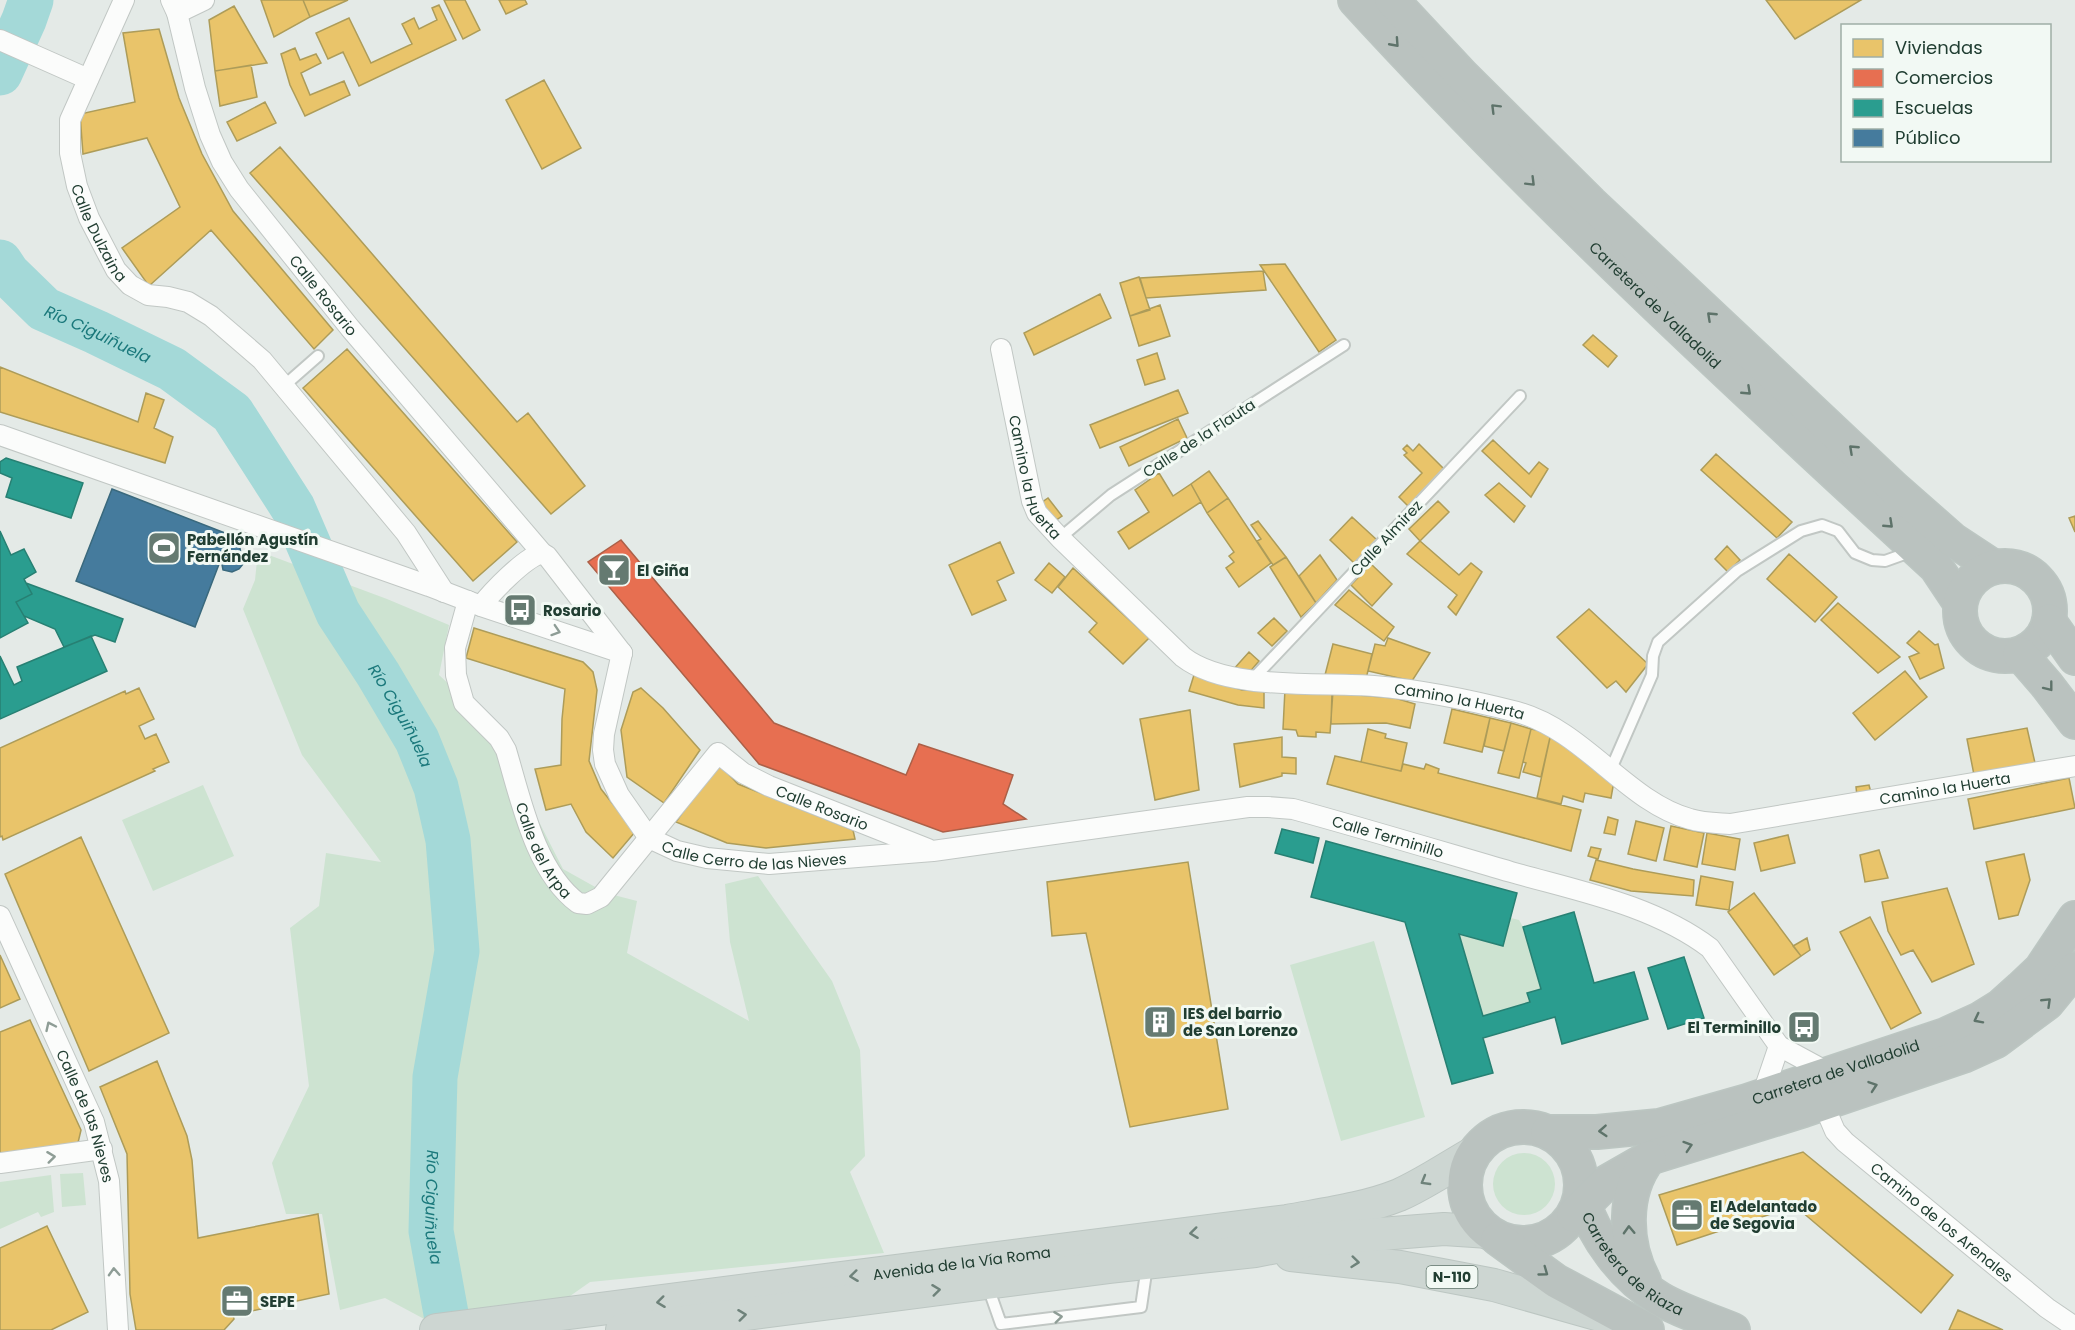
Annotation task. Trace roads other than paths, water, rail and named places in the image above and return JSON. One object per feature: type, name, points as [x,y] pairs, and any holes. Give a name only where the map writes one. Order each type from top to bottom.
[{"type":"highway","name":"Carretera de Valladolid","points":[[1355,0],[1424,76],[1620,271],[1936,567],[1960,603]]},
{"type":"highway","name":"Carretera de Valladolid","points":[[1392,0],[1462,75],[1591,203],[1895,489],[1953,540],[1994,567]]},
{"type":"highway","points":[[2009,566],[2024,570],[2036,579],[2045,591],[2050,606],[2049,621],[2043,635],[2033,647],[2020,654],[2007,657],[1981,650],[1963,630],[1960,617],[1960,603],[1964,591],[1982,572],[1994,567],[2009,566]]},
{"type":"highway","points":[[2049,621],[2075,658]]},
{"type":"highway","points":[[2020,654],[2075,722]]},
{"type":"highway","name":"Carretera de Valladolid","points":[[1579,1205],[1607,1182],[1649,1158],[1826,1088],[1980,1019],[2001,1006],[2041,969],[2075,918]]},
{"type":"highway","name":"Carretera de Valladolid","points":[[1548,1132],[1597,1132],[1659,1126],[1762,1096],[1826,1088],[1963,1056],[1996,1041],[2047,1003],[2075,969]]},
{"type":"highway","points":[[1531,1127],[1548,1132],[1563,1143],[1575,1159],[1581,1178],[1579,1205],[1561,1230],[1544,1240],[1525,1244],[1506,1241],[1493,1235],[1471,1212],[1466,1194],[1467,1168],[1475,1152],[1496,1134],[1513,1128],[1531,1127]]},
{"type":"highway","points":[[1649,1158],[1637,1179],[1632,1196],[1629,1220],[1630,1241],[1635,1264],[1644,1282],[1661,1299]]},
{"type":"highway","name":"Carretera de Riaza","points":[[1579,1205],[1619,1265],[1644,1288],[1661,1299],[1733,1330]]},
{"type":"highway","name":"N-110","points":[[1493,1235],[1556,1281],[1646,1329]]},
{"type":"main road","name":"Avenida de la Vía Roma","points":[[436,1330],[1252,1226],[1332,1213],[1399,1194],[1475,1152]]},
{"type":"main road","name":"Avenida de la Vía Roma","points":[[622,1330],[1255,1251],[1317,1239],[1444,1229],[1493,1235]]},
{"type":"main road","name":"Avenida de la Vía Roma","points":[[1255,1251],[1400,1267],[1494,1285],[1646,1329]]},
{"type":"street","name":"Calle Dulzaina","points":[[124,0],[70,120],[70,153],[77,186],[89,218],[116,270],[130,285],[148,295],[188,302],[211,316],[262,360],[406,533],[444,592]]},
{"type":"street","name":"Calle Rosario","points":[[186,4],[195,88],[210,135],[222,162],[239,189],[342,319],[542,553],[547,556],[622,653]]},
{"type":"street","points":[[0,40],[88,79]]},
{"type":"street","name":"Camino la Huerta","points":[[1001,349],[1032,501],[1037,513],[1189,662],[1200,668],[1252,680],[1374,686],[1437,693],[1520,713],[1554,728],[1648,799],[1688,819],[1707,823],[1730,824],[2075,766]]},
{"type":"street","points":[[0,435],[474,604],[622,653]]},
{"type":"street","points":[[474,604],[542,553]]},
{"type":"street","name":"Calle del Arpa","points":[[474,604],[455,648],[456,675],[464,703],[499,738],[506,750],[538,850],[556,880],[578,903],[587,904],[601,897],[718,753]]},
{"type":"street","name":"Calle Cerro de las Nieves","points":[[622,653],[604,734],[603,750],[612,782],[649,838],[677,851],[707,858],[769,864],[933,851]]},
{"type":"street","name":"Calle Rosario","points":[[718,753],[743,773],[769,786],[933,851]]},
{"type":"street","name":"Calle Terminillo","points":[[933,851],[1248,807],[1293,810],[1612,900],[1665,922],[1698,939],[1710,948],[1779,1046],[1826,1088]]},
{"type":"street","name":"Calle de las Nieves","points":[[0,916],[94,1122],[102,1149],[110,1180],[118,1330]]},
{"type":"street","points":[[1762,1096],[1779,1046]]},
{"type":"street","name":"Camino de los Arenales","points":[[1826,1088],[1835,1131],[1845,1142],[2047,1308],[2075,1327]]},
{"type":"street","points":[[0,1163],[102,1149]]},
{"type":"lane","name":"Calle de la Flauta","points":[[1060,538],[1112,495],[1344,345]]},
{"type":"lane","points":[[285,385],[318,356]]},
{"type":"lane","name":"Calle Almirez","points":[[1252,680],[1520,396]]},
{"type":"lane","points":[[1611,770],[1652,675],[1655,646],[1737,571],[1801,531],[1822,525],[1838,531],[1855,553],[1872,560],[1885,561],[1917,549]]},
{"type":"lane","points":[[986,1283],[1001,1324],[1141,1306],[1147,1263]]},
{"type":"waterway","name":"Río Ciguiñuela","points":[[0,73],[31,0]]},
{"type":"waterway","name":"Río Ciguiñuela","points":[[0,262],[8,274],[44,309],[172,369],[232,413],[293,508],[338,613],[417,740],[436,787],[448,840],[457,951],[435,1077],[431,1231],[449,1330]]},
{"type":"place","name":"Pabellón Agustín Fernández","points":[[164,548]]},
{"type":"place","name":"El Giña","points":[[614,570]]},
{"type":"place","name":"Rosario","points":[[520,610]]},
{"type":"place","name":"IES del barrio de San Lorenzo","points":[[1160,1022]]},
{"type":"place","name":"El Terminillo","points":[[1804,1027]]},
{"type":"place","name":"El Adelantado de Segovia","points":[[1687,1215]]},
{"type":"place","name":"SEPE","points":[[237,1301]]}]
